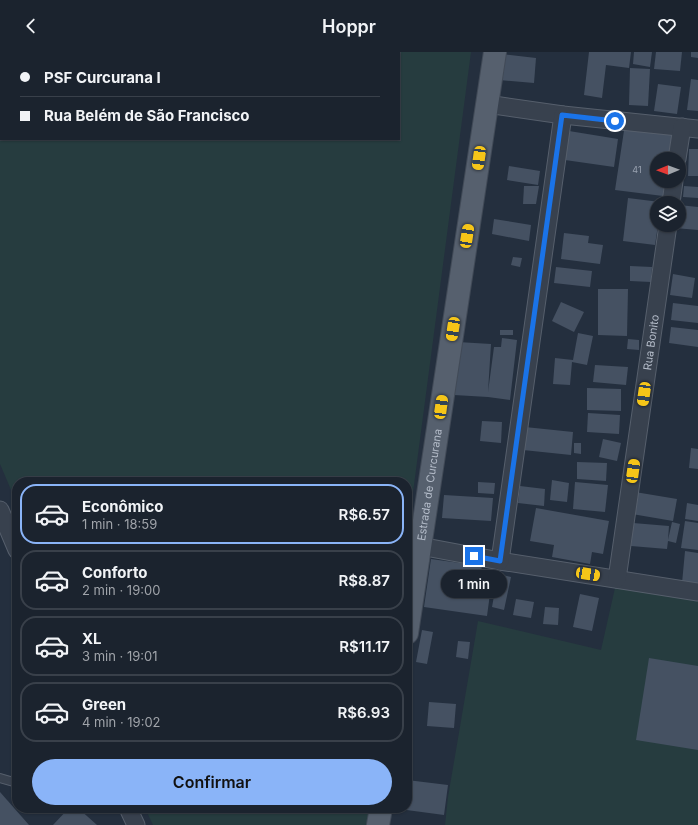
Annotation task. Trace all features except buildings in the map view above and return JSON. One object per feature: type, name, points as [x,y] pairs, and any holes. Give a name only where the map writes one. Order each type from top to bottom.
[{"type":"main road","name":"Estrada de Curcurana","points":[[412,600],[495,52]]},
{"type":"main road","points":[[378,825],[380,813]]},
{"type":"street","points":[[487,104],[562,115],[690,128],[681,152]]},
{"type":"street","points":[[500,561],[562,115]]},
{"type":"street","name":"Rua Bonito","points":[[617,579],[667,232]]},
{"type":"street","points":[[0,510],[12,538]]},
{"type":"street","points":[[420,546],[500,561],[698,592]]},
{"type":"street","points":[[130,813],[136,825]]},
{"type":"lane","points":[[0,778],[12,782]]},
{"type":"green space","points":[[400,52],[471,52],[412,500],[412,477],[12,477],[12,492],[0,464],[0,140],[400,140]]},
{"type":"green space","points":[[617,579],[698,595],[698,825],[445,825],[448,797],[478,621],[601,650]]},
{"type":"green space","points":[[147,813],[370,813],[369,825],[153,825]]},
{"type":"route","points":[[474,556],[500,561],[562,115],[615,121]]}]
